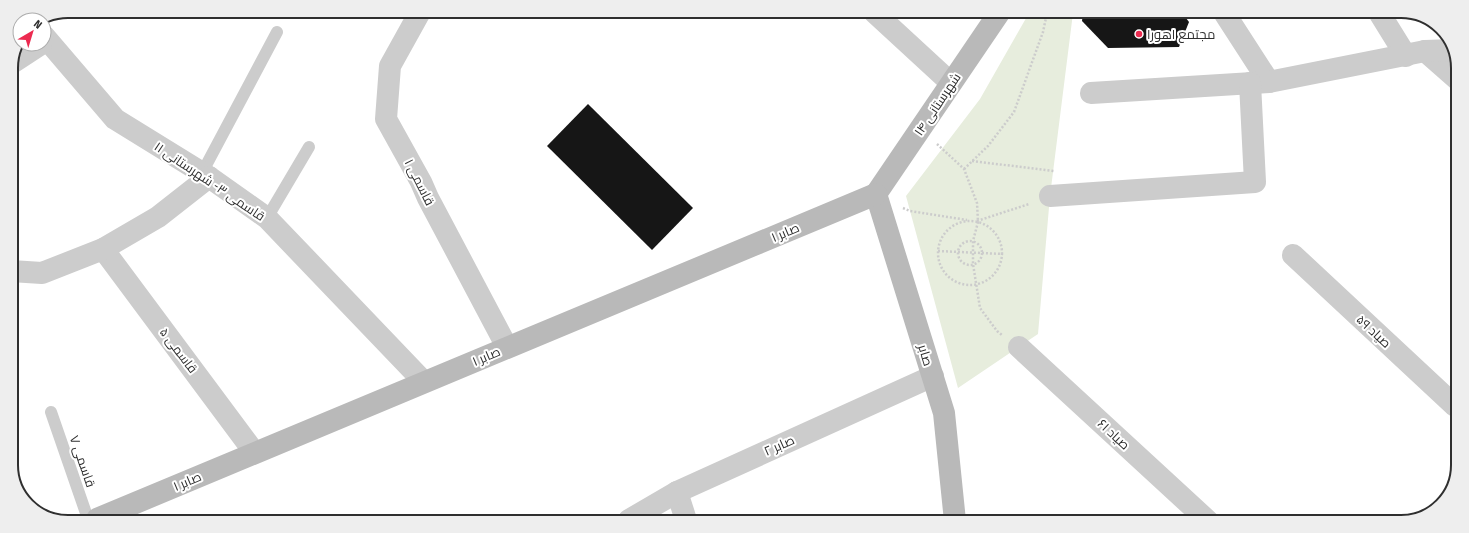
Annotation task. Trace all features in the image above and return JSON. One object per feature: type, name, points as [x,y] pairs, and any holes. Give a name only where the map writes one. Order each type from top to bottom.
[{"type":"street","name":"قاسمی ۱","points":[[417,18],[390,66],[386,119],[421,182],[507,347]]},
{"type":"street","points":[[883,18],[951,83]]},
{"type":"street","name":"شهرستانی ۱۴","points":[[876,194],[996,18]]},
{"type":"street","points":[[1050,196],[1255,182],[1260,83],[1227,18]]},
{"type":"street","points":[[1384,18],[1415,54],[1451,76]]},
{"type":"street","name":"قاسمی ۳- شهرستانی ۱۱","points":[[52,50],[115,119],[205,175],[268,218],[424,382]]},
{"type":"street","points":[[1091,93],[1260,83],[1415,54],[1447,51]]},
{"type":"street","points":[[19,58],[28,52]]},
{"type":"street","points":[[18,271],[42,273],[103,249],[158,217],[205,175]]},
{"type":"street","name":"صابر ۱","points":[[105,515],[876,194]]},
{"type":"street","name":"صابر","points":[[876,194],[944,414],[954,515]]},
{"type":"street","name":"قاسمی ۵","points":[[103,249],[254,452]]},
{"type":"street","name":"صیاد ۵۹","points":[[1293,255],[1451,401]]},
{"type":"street","name":"صیاد ۶۱","points":[[1019,347],[1201,515]]},
{"type":"street","name":"صابر ۲","points":[[638,515],[677,492],[933,376]]},
{"type":"street","points":[[677,492],[684,515]]},
{"type":"lane","points":[[205,175],[277,32]]},
{"type":"lane","points":[[268,218],[309,147]]},
{"type":"lane","name":"قاسمی ۷","points":[[51,412],[87,515]]},
{"type":"path","points":[[964,169],[988,146],[1014,112],[1043,32],[1046,18]]},
{"type":"path","points":[[920,129],[964,169],[977,203],[978,222],[973,241],[972,264],[980,308],[997,331],[1019,347]]},
{"type":"path","points":[[972,161],[1054,171]]},
{"type":"path","points":[[876,194],[910,211],[978,222],[991,228],[1000,240],[1002,254],[999,268],[990,279],[976,284],[962,284],[949,277],[941,265],[938,252],[942,238],[951,227],[964,221],[978,222],[1050,196]]},
{"type":"path","points":[[973,241],[978,243],[981,248],[981,258],[978,262],[972,264],[962,262],[958,252],[960,247],[963,243],[973,241]]},
{"type":"path","points":[[938,252],[1002,254]]},
{"type":"green space","points":[[1026,18],[1072,18],[1050,196],[1038,334],[958,388],[906,196],[980,99]]},
{"type":"building","name":"مجتمع اهورا","points":[[1082,18],[1186,18],[1189,22],[1179,47],[1108,48],[1082,21]]},
{"type":"building","points":[[588,104],[693,208],[652,250],[547,146]]},
{"type":"place","name":"مجتمع اهورا","points":[[1139,34]]}]
